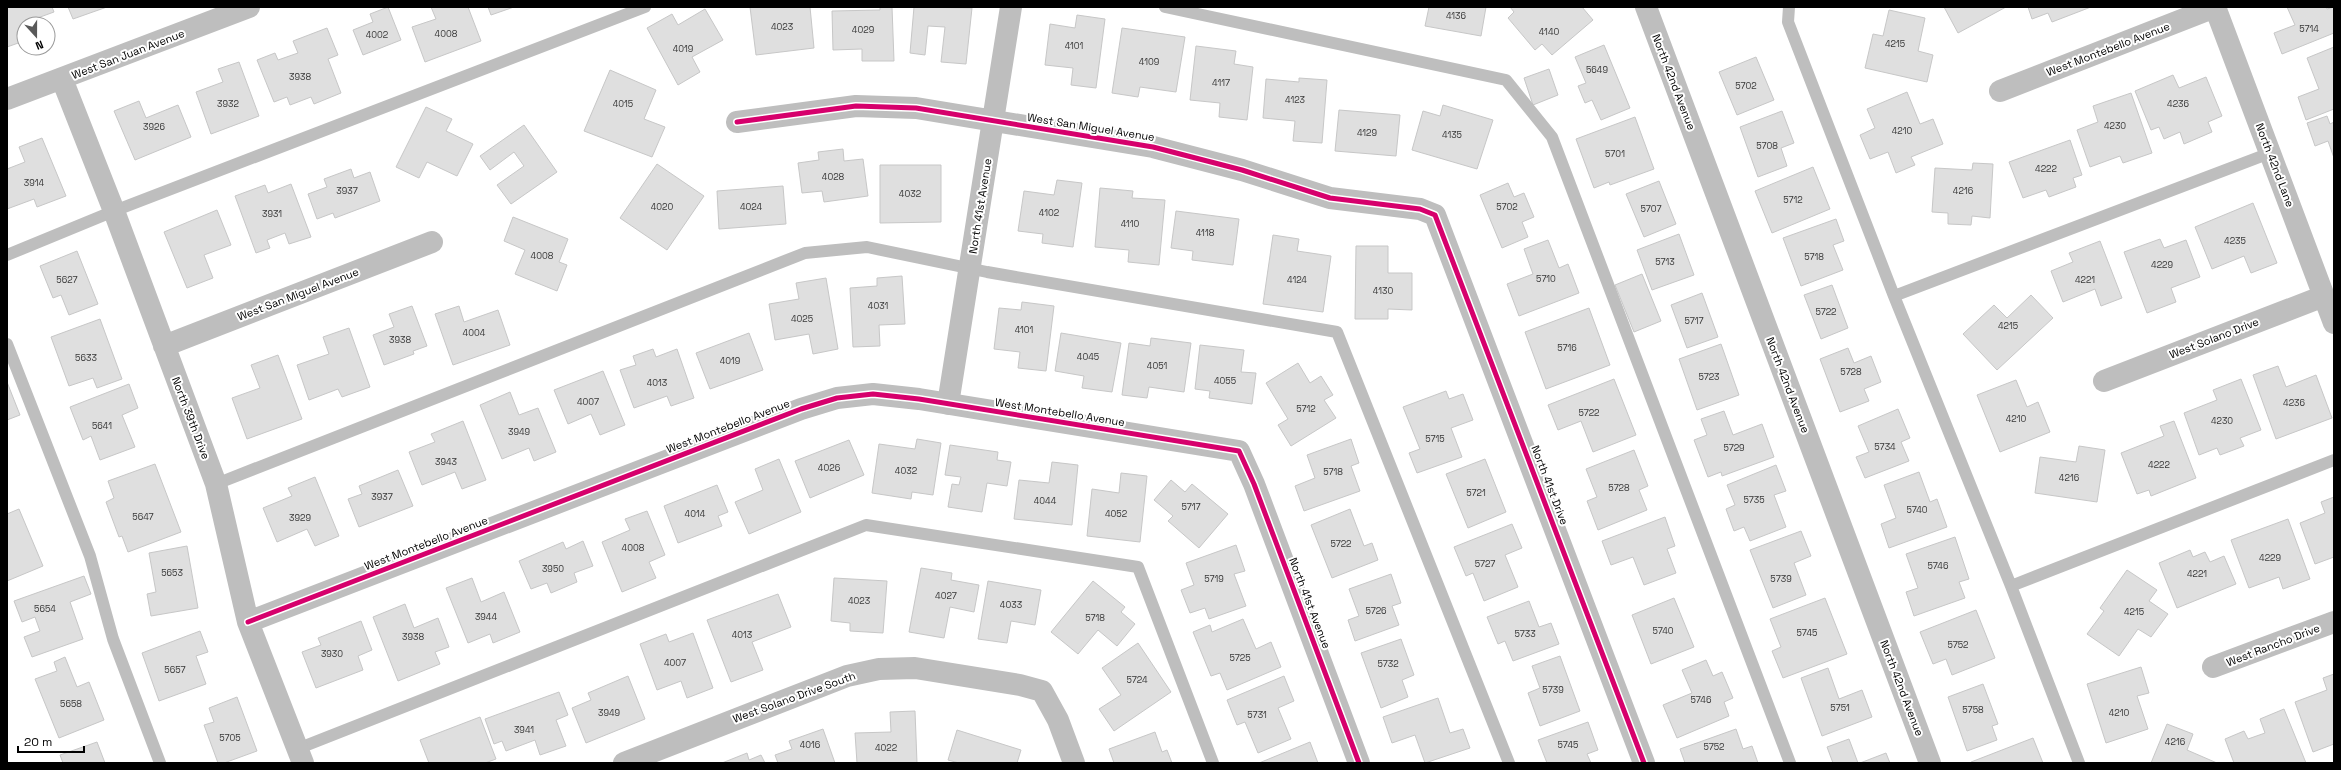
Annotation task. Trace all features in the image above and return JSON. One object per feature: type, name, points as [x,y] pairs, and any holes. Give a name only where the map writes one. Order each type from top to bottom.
[{"type":"street","name":"West San Juan Avenue","points":[[7,99],[249,7]]},
{"type":"street","name":"North 41st Avenue","points":[[948,404],[971,269],[1011,7]]},
{"type":"street","name":"North 42nd Avenue","points":[[1646,7],[1930,763]]},
{"type":"street","name":"West Montebello Avenue","points":[[2000,91],[2215,7]]},
{"type":"street","name":"North 42nd Lane","points":[[2215,7],[2334,323]]},
{"type":"street","name":"North 39th Drive","points":[[62,79],[114,211],[216,484],[248,622],[300,756]]},
{"type":"street","name":"West San Miguel Avenue","points":[[737,122],[856,106],[916,108],[1153,147],[1242,170],[1330,198],[1420,209],[1435,215]]},
{"type":"street","name":"North 41st Drive","points":[[1435,215],[1644,763]]},
{"type":"street","name":"West San Miguel Avenue","points":[[164,346],[432,242]]},
{"type":"street","name":"West Solano Drive","points":[[2104,381],[2324,296]]},
{"type":"street","name":"West Montebello Avenue","points":[[248,622],[801,409],[837,398],[873,394],[948,404],[1239,451]]},
{"type":"street","name":"North 41st Avenue","points":[[1239,451],[1254,484],[1359,763]]},
{"type":"street","name":"West Rancho Drive","points":[[2212,668],[2334,622]]},
{"type":"street","name":"West Solano Drive South","points":[[624,763],[847,676],[879,669],[915,668],[1020,685],[1042,691],[1058,720],[1074,763]]},
{"type":"lane","points":[[7,255],[114,211],[645,7]]},
{"type":"lane","points":[[1165,7],[1506,80],[1552,137],[1790,763]]},
{"type":"lane","points":[[1789,7],[1788,22],[1894,296],[2011,586],[2078,763]]},
{"type":"lane","points":[[1894,296],[2270,154]]},
{"type":"lane","points":[[216,484],[805,253],[867,247],[971,269],[1337,332],[1509,763]]},
{"type":"lane","points":[[7,344],[90,556],[113,639],[160,763]]},
{"type":"lane","points":[[2011,586],[2334,460]]},
{"type":"lane","points":[[300,756],[866,525],[1138,567],[1214,763]]},
{"type":"building","points":[[7,7],[52,7],[54,12],[43,16],[16,16],[16,44],[7,47]]},
{"type":"building","points":[[68,7],[107,7],[73,19]]},
{"type":"building","points":[[388,7],[401,40],[363,55],[353,30],[373,22],[370,14]]},
{"type":"building","points":[[431,7],[468,7],[481,41],[425,62],[412,27],[436,19]]},
{"type":"building","points":[[488,7],[514,7],[491,15]]},
{"type":"building","points":[[750,7],[810,7],[814,48],[756,55]]},
{"type":"building","points":[[880,7],[892,7],[894,61],[862,61],[862,49],[833,50],[832,11],[880,10]]},
{"type":"building","points":[[914,7],[972,8],[966,64],[941,62],[945,27],[928,26],[925,55],[910,53]]},
{"type":"building","points":[[1429,7],[1486,7],[1481,36],[1425,26]]},
{"type":"building","points":[[1510,7],[1582,7],[1593,20],[1552,55],[1542,44],[1535,50],[1508,18],[1514,12]]},
{"type":"building","points":[[1944,7],[2006,7],[1958,33]]},
{"type":"building","points":[[2028,7],[2091,7],[2052,22],[2048,13],[2032,19]]},
{"type":"building","points":[[2287,7],[2326,7],[2327,9],[2334,7],[2334,33],[2282,54],[2274,33],[2295,25]]},
{"type":"building","points":[[705,9],[723,40],[692,57],[700,72],[678,85],[647,28],[672,14],[678,25]]},
{"type":"building","points":[[1889,10],[1925,18],[1918,51],[1933,55],[1927,82],[1865,68],[1873,34],[1883,36]]},
{"type":"building","points":[[1077,15],[1105,19],[1096,88],[1071,85],[1073,68],[1045,65],[1050,24],[1075,28]]},
{"type":"building","points":[[327,28],[338,55],[328,59],[341,93],[314,104],[311,97],[290,105],[287,97],[274,102],[257,60],[275,53],[278,60],[298,53],[293,41]]},
{"type":"building","points":[[1122,28],[1185,37],[1176,92],[1140,87],[1138,97],[1112,93]]},
{"type":"building","points":[[1604,45],[1630,108],[1601,120],[1592,100],[1585,103],[1578,86],[1586,83],[1575,57]]},
{"type":"building","points":[[1196,46],[1236,51],[1234,64],[1253,67],[1247,120],[1219,117],[1220,103],[1190,100]]},
{"type":"building","points":[[2334,47],[2334,109],[2306,120],[2298,97],[2319,89],[2307,58]]},
{"type":"building","points":[[1756,57],[1774,100],[1737,115],[1719,72]]},
{"type":"building","points":[[239,62],[259,116],[211,134],[196,92],[223,82],[218,69]]},
{"type":"building","points":[[1549,69],[1558,95],[1533,105],[1524,78]]},
{"type":"building","points":[[610,70],[656,90],[644,119],[665,127],[652,157],[584,131]]},
{"type":"building","points":[[2173,75],[2179,88],[2206,77],[2222,116],[2208,122],[2212,132],[2184,144],[2180,132],[2164,139],[2159,127],[2151,130],[2135,91]]},
{"type":"building","points":[[1299,78],[1327,80],[1322,143],[1293,141],[1295,121],[1263,118],[1266,79],[1299,82]]},
{"type":"building","points":[[1907,92],[1920,124],[1933,119],[1943,144],[1911,157],[1915,165],[1896,173],[1888,152],[1870,159],[1860,135],[1875,128],[1867,109]]},
{"type":"building","points":[[2131,93],[2152,153],[2123,163],[2120,156],[2090,167],[2077,130],[2098,122],[2093,106]]},
{"type":"building","points":[[139,101],[146,118],[178,105],[191,137],[135,160],[114,111]]},
{"type":"building","points":[[1443,105],[1493,120],[1477,169],[1412,150],[1423,111],[1440,116]]},
{"type":"building","points":[[426,107],[452,119],[446,131],[473,144],[457,176],[427,162],[419,178],[396,167]]},
{"type":"building","points":[[1339,110],[1400,115],[1396,156],[1335,151]]},
{"type":"building","points":[[1782,111],[1794,143],[1781,148],[1787,166],[1758,177],[1740,127]]},
{"type":"building","points":[[2327,116],[2330,124],[2334,122],[2334,158],[2328,141],[2315,146],[2307,123]]},
{"type":"building","points":[[1635,117],[1654,169],[1610,185],[1609,182],[1594,188],[1576,139]]},
{"type":"building","points":[[524,125],[557,172],[511,204],[497,185],[524,166],[514,152],[490,170],[480,156]]},
{"type":"building","points":[[42,138],[66,196],[37,207],[34,199],[7,209],[7,169],[25,162],[19,147]]},
{"type":"building","points":[[2070,140],[2082,175],[2073,178],[2076,187],[2049,197],[2046,190],[2023,198],[2009,162]]},
{"type":"building","points":[[843,149],[844,161],[863,159],[868,196],[824,202],[822,191],[802,193],[798,163],[819,160],[818,152]]},
{"type":"building","points":[[1973,163],[1993,164],[1990,218],[1972,216],[1971,225],[1948,224],[1948,213],[1932,212],[1935,168],[1972,170]]},
{"type":"building","points":[[657,164],[704,196],[667,250],[620,218]]},
{"type":"building","points":[[880,165],[941,165],[941,222],[880,223]]},
{"type":"building","points":[[1813,167],[1830,209],[1772,233],[1755,191]]},
{"type":"building","points":[[351,169],[354,178],[370,172],[380,201],[335,218],[333,213],[317,219],[308,194],[327,187],[324,179]]},
{"type":"building","points":[[1057,180],[1082,183],[1073,247],[1042,243],[1043,234],[1018,231],[1024,191],[1054,195]]},
{"type":"building","points":[[1659,181],[1676,224],[1644,237],[1626,194]]},
{"type":"building","points":[[1508,183],[1514,197],[1524,193],[1534,217],[1522,222],[1528,237],[1502,248],[1480,195]]},
{"type":"building","points":[[291,184],[311,237],[289,244],[285,233],[267,240],[270,248],[256,253],[235,196],[265,185],[268,193]]},
{"type":"building","points":[[783,186],[786,224],[719,229],[717,191]]},
{"type":"building","points":[[1100,188],[1133,191],[1132,198],[1165,200],[1159,265],[1128,262],[1129,250],[1095,247]]},
{"type":"building","points":[[2253,203],[2277,263],[2251,273],[2244,256],[2212,269],[2195,227]]},
{"type":"building","points":[[217,210],[231,245],[204,255],[213,278],[187,288],[164,232]]},
{"type":"building","points":[[1176,211],[1239,219],[1233,265],[1192,260],[1193,251],[1171,248]]},
{"type":"building","points":[[513,217],[568,239],[559,262],[567,265],[557,291],[515,274],[525,250],[504,241]]},
{"type":"building","points":[[1836,219],[1844,241],[1833,245],[1843,270],[1801,286],[1783,238]]},
{"type":"building","points":[[1679,234],[1694,275],[1652,290],[1637,250]]},
{"type":"building","points":[[1273,235],[1299,239],[1297,251],[1331,256],[1323,312],[1263,304]]},
{"type":"building","points":[[2160,239],[2164,248],[2186,240],[2200,277],[2171,288],[2176,302],[2147,313],[2124,252]]},
{"type":"building","points":[[1548,240],[1559,268],[1568,264],[1579,293],[1519,316],[1507,284],[1533,274],[1524,249]]},
{"type":"building","points":[[2100,241],[2122,298],[2101,306],[2095,289],[2063,302],[2051,271],[2073,262],[2069,253]]},
{"type":"building","points":[[1356,246],[1388,246],[1388,273],[1412,273],[1412,310],[1388,309],[1388,319],[1355,319]]},
{"type":"building","points":[[77,251],[98,304],[69,315],[61,295],[53,298],[40,266]]},
{"type":"building","points":[[1642,274],[1661,321],[1634,332],[1615,285]]},
{"type":"building","points":[[902,276],[905,324],[879,325],[880,346],[853,347],[850,288],[877,286],[877,278]]},
{"type":"building","points":[[826,278],[838,349],[813,354],[809,334],[775,340],[769,304],[799,299],[796,283]]},
{"type":"building","points":[[1832,285],[1848,328],[1821,339],[1804,295]]},
{"type":"building","points":[[1702,293],[1718,337],[1687,348],[1671,305]]},
{"type":"building","points":[[2031,295],[2053,318],[1997,370],[1963,334],[1994,305],[2007,318]]},
{"type":"building","points":[[1022,302],[1054,306],[1046,371],[1018,368],[1020,352],[994,349],[999,308],[1021,310]]},
{"type":"building","points":[[412,306],[427,346],[413,351],[414,354],[384,365],[373,335],[394,327],[389,314]]},
{"type":"building","points":[[459,306],[464,322],[498,310],[510,345],[453,365],[435,314]]},
{"type":"building","points":[[1589,308],[1610,365],[1546,389],[1525,332]]},
{"type":"building","points":[[100,319],[122,379],[97,388],[93,378],[69,386],[51,337]]},
{"type":"building","points":[[349,328],[370,387],[342,397],[338,389],[309,400],[297,365],[329,354],[323,337]]},
{"type":"building","points":[[749,333],[763,370],[710,389],[696,353]]},
{"type":"building","points":[[1061,333],[1121,343],[1112,392],[1082,388],[1084,376],[1055,371]]},
{"type":"building","points":[[1151,338],[1191,343],[1184,392],[1149,387],[1147,398],[1122,395],[1129,343],[1150,346]]},
{"type":"building","points":[[1721,344],[1739,395],[1697,410],[1679,359]]},
{"type":"building","points":[[1200,345],[1244,350],[1241,372],[1256,373],[1252,404],[1209,398],[1210,391],[1195,389]]},
{"type":"building","points":[[1848,348],[1854,363],[1871,356],[1881,382],[1864,389],[1869,401],[1840,412],[1820,359]]},
{"type":"building","points":[[653,349],[656,357],[677,349],[694,398],[671,406],[667,396],[634,408],[620,370],[636,365],[633,356]]},
{"type":"building","points":[[278,355],[302,419],[247,439],[232,398],[260,388],[251,365]]},
{"type":"building","points":[[1298,363],[1310,383],[1321,376],[1333,395],[1324,400],[1336,418],[1291,446],[1278,425],[1288,419],[1266,383]]},
{"type":"building","points":[[2278,366],[2286,387],[2316,375],[2332,418],[2276,439],[2253,375]]},
{"type":"building","points":[[603,371],[625,425],[600,435],[591,414],[568,424],[554,390]]},
{"type":"building","points":[[1614,379],[1636,435],[1593,452],[1581,421],[1558,430],[1548,405]]},
{"type":"building","points":[[2241,379],[2261,430],[2240,438],[2244,446],[2220,455],[2217,448],[2199,455],[2184,413],[2217,400],[2213,390]]},
{"type":"building","points":[[2016,380],[2027,407],[2038,402],[2050,432],[2000,452],[1977,395]]},
{"type":"building","points":[[7,382],[20,415],[7,420]]},
{"type":"building","points":[[129,384],[138,408],[122,415],[135,447],[100,460],[91,436],[83,440],[70,407]]},
{"type":"building","points":[[1446,391],[1449,399],[1463,394],[1473,420],[1451,428],[1462,457],[1417,473],[1409,453],[1420,449],[1403,407]]},
{"type":"building","points":[[510,392],[519,415],[538,408],[556,452],[534,461],[529,448],[502,459],[480,405]]},
{"type":"building","points":[[1898,409],[1910,438],[1901,442],[1909,461],[1865,478],[1856,457],[1869,452],[1858,426]]},
{"type":"building","points":[[1724,411],[1733,435],[1762,424],[1774,457],[1722,476],[1721,472],[1708,477],[1694,440],[1707,435],[1701,419]]},
{"type":"building","points":[[463,421],[486,480],[462,489],[455,472],[422,485],[409,452],[435,442],[431,434]]},
{"type":"building","points":[[2174,421],[2196,478],[2151,496],[2149,490],[2137,494],[2121,453],[2164,436],[2160,426]]},
{"type":"building","points":[[917,439],[941,443],[933,495],[912,492],[911,499],[872,493],[879,444],[915,449]]},
{"type":"building","points":[[1351,439],[1359,463],[1351,466],[1360,491],[1304,511],[1295,486],[1315,478],[1307,455]]},
{"type":"building","points":[[849,440],[864,475],[810,498],[795,461]]},
{"type":"building","points":[[950,445],[998,452],[997,460],[1011,462],[1007,486],[987,483],[982,512],[948,507],[952,484],[959,485],[961,477],[945,475]]},
{"type":"building","points":[[2079,446],[2105,450],[2097,502],[2035,493],[2040,457],[2076,462]]},
{"type":"building","points":[[1634,450],[1648,486],[1639,490],[1647,510],[1598,530],[1587,501],[1597,497],[1586,469]]},
{"type":"building","points":[[779,459],[801,512],[749,534],[735,502],[763,490],[755,469]]},
{"type":"building","points":[[1485,459],[1506,512],[1468,528],[1446,474]]},
{"type":"building","points":[[1052,462],[1078,465],[1072,525],[1014,519],[1019,480],[1049,483]]},
{"type":"building","points":[[155,464],[181,532],[128,552],[122,536],[119,537],[106,502],[114,498],[108,481]]},
{"type":"building","points":[[1776,465],[1786,491],[1774,495],[1786,527],[1750,541],[1744,527],[1734,531],[1726,509],[1735,505],[1727,485]]},
{"type":"building","points":[[398,470],[413,506],[359,527],[348,499],[362,494],[359,486]]},
{"type":"building","points":[[1919,472],[1930,502],[1937,499],[1947,527],[1889,548],[1881,524],[1896,518],[1884,485]]},
{"type":"building","points":[[1121,473],[1147,476],[1140,542],[1087,536],[1092,489],[1119,493]]},
{"type":"building","points":[[315,477],[339,536],[315,546],[307,529],[277,542],[263,508],[292,496],[288,488]]},
{"type":"building","points":[[1171,480],[1185,492],[1192,484],[1228,514],[1199,548],[1168,521],[1173,516],[1154,500]]},
{"type":"building","points":[[717,485],[728,512],[718,516],[722,526],[678,543],[664,506]]},
{"type":"building","points":[[2334,497],[2334,557],[2315,564],[2300,523],[2325,513],[2321,502]]},
{"type":"building","points":[[19,509],[43,566],[7,581],[7,514]]},
{"type":"building","points":[[1350,509],[1364,546],[1372,543],[1378,560],[1332,578],[1311,525]]},
{"type":"building","points":[[647,511],[665,555],[649,562],[656,578],[622,592],[602,542],[630,530],[625,519]]},
{"type":"building","points":[[1665,517],[1675,546],[1667,549],[1676,573],[1644,585],[1633,557],[1611,565],[1602,541]]},
{"type":"building","points":[[2288,519],[2310,579],[2283,589],[2279,577],[2249,588],[2231,540]]},
{"type":"building","points":[[1512,524],[1522,548],[1505,555],[1518,587],[1484,601],[1473,573],[1466,576],[1454,547]]},
{"type":"building","points":[[1801,531],[1811,556],[1794,563],[1806,595],[1773,608],[1750,550]]},
{"type":"building","points":[[1955,537],[1969,579],[1959,582],[1965,598],[1914,616],[1906,592],[1918,588],[1906,554]]},
{"type":"building","points":[[583,541],[593,566],[574,573],[577,582],[551,593],[547,583],[531,589],[519,561],[563,542],[566,549]]},
{"type":"building","points":[[1236,545],[1245,571],[1234,574],[1246,606],[1209,619],[1205,608],[1190,613],[1181,590],[1194,585],[1186,563]]},
{"type":"building","points":[[187,546],[198,608],[151,616],[147,594],[156,592],[149,553]]},
{"type":"building","points":[[2190,550],[2193,557],[2205,552],[2210,562],[2224,556],[2236,584],[2177,608],[2159,563]]},
{"type":"building","points":[[921,568],[952,573],[951,580],[979,585],[974,612],[950,607],[944,638],[909,632]]},
{"type":"building","points":[[2127,570],[2157,590],[2149,601],[2168,614],[2151,637],[2138,629],[2119,656],[2087,634],[2104,611],[2100,608]]},
{"type":"building","points":[[1391,574],[1401,603],[1392,606],[1399,625],[1355,641],[1348,620],[1359,616],[1349,589]]},
{"type":"building","points":[[84,576],[91,594],[70,602],[83,639],[32,657],[24,637],[40,631],[35,617],[22,622],[14,601]]},
{"type":"building","points":[[472,578],[481,602],[504,592],[520,632],[493,643],[490,634],[468,643],[446,588]]},
{"type":"building","points":[[834,578],[887,581],[883,633],[850,631],[850,623],[831,621]]},
{"type":"building","points":[[988,581],[1041,590],[1035,625],[1011,621],[1007,643],[978,639]]},
{"type":"building","points":[[1093,581],[1125,607],[1121,612],[1135,624],[1117,646],[1098,630],[1078,654],[1051,632]]},
{"type":"building","points":[[778,594],[791,627],[752,642],[763,670],[731,682],[707,620]]},
{"type":"building","points":[[1674,598],[1694,647],[1651,664],[1632,615]]},
{"type":"building","points":[[1825,598],[1847,654],[1783,678],[1772,651],[1781,647],[1770,619]]},
{"type":"building","points":[[1529,601],[1539,627],[1551,623],[1559,644],[1513,661],[1505,641],[1498,644],[1487,617]]},
{"type":"building","points":[[405,604],[414,628],[438,618],[449,647],[435,652],[440,664],[398,681],[373,617]]},
{"type":"building","points":[[1976,610],[1995,658],[1952,675],[1946,659],[1933,664],[1920,632]]},
{"type":"building","points":[[1243,619],[1256,649],[1271,642],[1281,667],[1227,690],[1220,673],[1211,676],[1193,632],[1210,625],[1212,632]]},
{"type":"building","points":[[361,621],[372,650],[358,656],[363,670],[316,688],[302,652],[321,645],[318,638]]},
{"type":"building","points":[[200,631],[208,652],[196,656],[206,684],[159,701],[142,653]]},
{"type":"building","points":[[693,633],[713,688],[687,698],[681,681],[657,690],[640,644],[666,634],[669,642]]},
{"type":"building","points":[[1401,639],[1414,675],[1402,680],[1408,697],[1381,708],[1361,653]]},
{"type":"building","points":[[1138,643],[1171,692],[1114,731],[1099,709],[1121,695],[1102,668]]},
{"type":"building","points":[[1560,656],[1580,711],[1540,726],[1528,693],[1540,688],[1532,666]]},
{"type":"building","points":[[65,657],[77,687],[89,682],[104,720],[59,738],[35,679],[57,671],[54,662]]},
{"type":"building","points":[[1706,660],[1713,676],[1722,672],[1733,698],[1724,702],[1729,716],[1677,738],[1663,705],[1692,693],[1682,670]]},
{"type":"building","points":[[2141,667],[2149,693],[2137,696],[2148,729],[2106,743],[2087,684]]},
{"type":"building","points":[[1828,668],[1839,699],[1862,690],[1872,717],[1822,736],[1801,678]]},
{"type":"building","points":[[2334,674],[2334,744],[2313,752],[2295,702],[2327,690],[2323,678]]},
{"type":"building","points":[[628,676],[645,719],[586,743],[572,708],[591,700],[588,693]]},
{"type":"building","points":[[1284,676],[1294,701],[1278,708],[1291,739],[1258,753],[1245,722],[1237,725],[1227,700]]},
{"type":"building","points":[[1983,684],[1998,724],[1992,726],[1997,740],[1967,751],[1948,697]]},
{"type":"building","points":[[559,692],[568,715],[556,720],[566,746],[540,755],[535,740],[506,751],[502,741],[494,744],[485,719]]},
{"type":"building","points":[[237,697],[257,751],[224,763],[218,763],[204,725],[214,722],[209,708]]},
{"type":"building","points":[[1438,698],[1450,733],[1463,729],[1470,748],[1425,763],[1415,735],[1392,743],[1383,717]]},
{"type":"building","points":[[2284,709],[2306,763],[2234,763],[2225,739],[2244,731],[2248,739],[2265,733],[2260,719]]},
{"type":"building","points":[[915,711],[917,763],[857,763],[855,733],[891,732],[890,712]]},
{"type":"building","points":[[480,717],[496,759],[485,763],[429,763],[420,740]]},
{"type":"building","points":[[1588,722],[1598,750],[1587,754],[1591,763],[1547,763],[1538,740]]},
{"type":"building","points":[[2167,724],[2193,734],[2187,750],[2217,763],[2151,763]]},
{"type":"building","points":[[823,729],[835,763],[778,763],[775,755],[792,749],[789,741]]},
{"type":"building","points":[[1736,729],[1743,749],[1752,746],[1758,763],[1685,763],[1680,749]]},
{"type":"building","points":[[957,730],[1021,750],[1017,763],[959,763],[948,760]]},
{"type":"building","points":[[1155,732],[1162,752],[1167,750],[1172,763],[1114,763],[1109,749]]},
{"type":"building","points":[[2033,738],[2043,763],[1971,763],[1971,762]]},
{"type":"building","points":[[1849,739],[1858,763],[1833,763],[1827,747]]},
{"type":"building","points":[[97,742],[105,763],[63,763],[60,755]]},
{"type":"building","points":[[1310,742],[1318,763],[1259,763]]},
{"type":"building","points":[[747,753],[749,760],[761,755],[765,763],[722,763]]},
{"type":"building","points":[[1886,753],[1890,763],[1860,763]]},
{"type":"cycle path","points":[[737,122],[856,106],[916,108],[1153,147],[1242,170],[1330,198],[1420,209],[1435,215],[1644,763]]},
{"type":"cycle path","points":[[248,622],[801,409],[837,398],[873,394],[919,399],[1239,451],[1254,484],[1359,763]]}]
